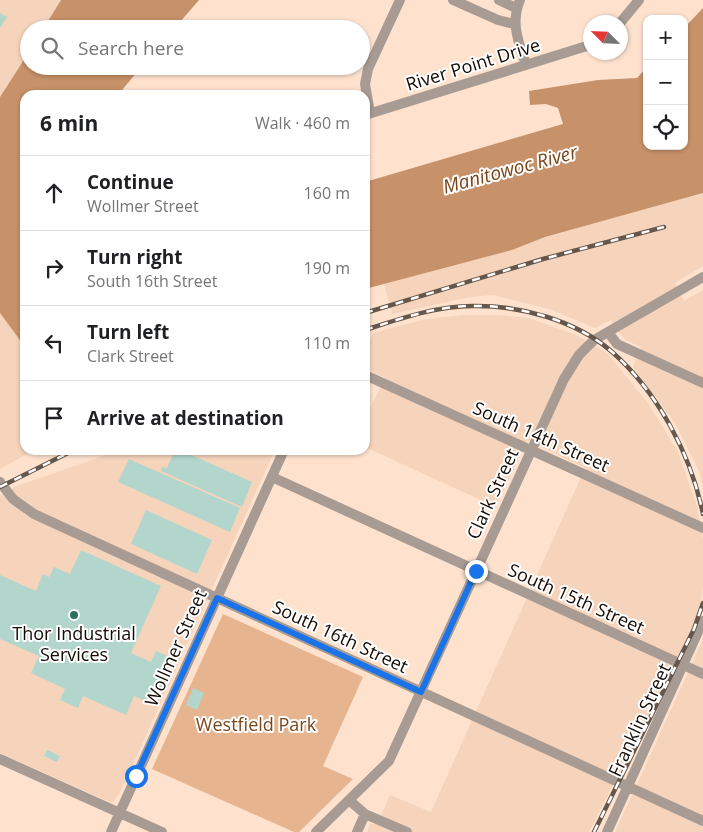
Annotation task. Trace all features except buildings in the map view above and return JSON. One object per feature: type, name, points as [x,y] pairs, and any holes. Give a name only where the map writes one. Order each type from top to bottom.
[{"type":"street","points":[[370,64],[400,0]]},
{"type":"street","points":[[453,0],[498,20],[514,24]]},
{"type":"street","points":[[499,0],[518,4],[514,24],[526,66]]},
{"type":"street","points":[[626,15],[639,0]]},
{"type":"street","name":"River Point Drive","points":[[370,113],[583,47]]},
{"type":"street","points":[[366,90],[367,75]]},
{"type":"street","name":"Clark Street","points":[[316,832],[389,761],[564,379],[579,355],[594,340],[703,277]]},
{"type":"street","points":[[608,332],[617,344],[703,383]]},
{"type":"street","name":"South 14th Street","points":[[370,377],[703,528]]},
{"type":"street","name":"Wollmer Street","points":[[111,832],[282,455]]},
{"type":"street","name":"South 15th Street","points":[[272,477],[703,674]]},
{"type":"street","name":"South 16th Street","points":[[0,482],[13,499],[34,514],[703,821]]},
{"type":"street","name":"Franklin Street","points":[[607,832],[703,621]]},
{"type":"street","points":[[0,759],[162,832]]},
{"type":"street","points":[[349,800],[365,814],[407,832]]},
{"type":"street","points":[[357,832],[365,814]]},
{"type":"shaded area","points":[[0,0],[61,0],[49,20],[20,20],[20,66],[0,97]]},
{"type":"shaded area","points":[[703,193],[703,266],[675,283],[684,301],[703,290],[703,486],[699,471],[675,423],[633,367],[641,347],[625,340],[611,320],[595,328],[552,310],[493,295],[470,297],[392,314],[384,283],[512,250],[545,237]]},
{"type":"shaded area","points":[[0,313],[20,340],[20,455],[25,455],[0,469]]},
{"type":"shaded area","points":[[464,315],[499,315],[529,318],[576,335],[607,353],[648,403],[678,452],[697,506],[703,539],[703,588],[700,609],[685,644],[589,832],[367,832],[370,824],[377,824],[390,795],[431,812],[585,468],[527,440],[496,507],[370,449],[370,409],[385,378],[370,370],[370,341],[373,333],[426,319]]},
{"type":"shaded area","points":[[106,455],[273,455],[120,793],[112,803],[0,753],[0,495],[17,486]]},
{"type":"shaded area","points":[[703,639],[703,832],[615,832],[630,800]]},
{"type":"green space","name":"Westfield Park","points":[[223,614],[363,677],[323,766],[353,779],[299,832],[294,832],[152,769]]},
{"type":"water","points":[[61,0],[199,0],[182,20],[49,20]]},
{"type":"water","name":"Manitowoc River","points":[[703,8],[703,193],[545,237],[512,250],[370,288],[370,181],[563,124],[558,108],[546,104],[530,105],[529,91],[598,80],[637,78],[643,71],[643,150],[688,150],[688,24]]},
{"type":"water","points":[[20,66],[20,75],[135,75],[122,90],[20,90],[20,340],[0,313],[0,97]]},
{"type":"railway","points":[[370,311],[543,259],[664,227]]},
{"type":"railway","points":[[370,328],[445,308],[490,306],[546,316],[581,331],[597,340],[628,367],[657,404],[681,447],[690,469],[703,514]]},
{"type":"railway","points":[[0,487],[64,455]]},
{"type":"railway","points":[[594,832],[694,629],[703,603]]},
{"type":"place","name":"Thor Industrial Services","points":[[74,615]]},
{"type":"route","points":[[136,776],[217,598],[421,692],[476,571]]}]
